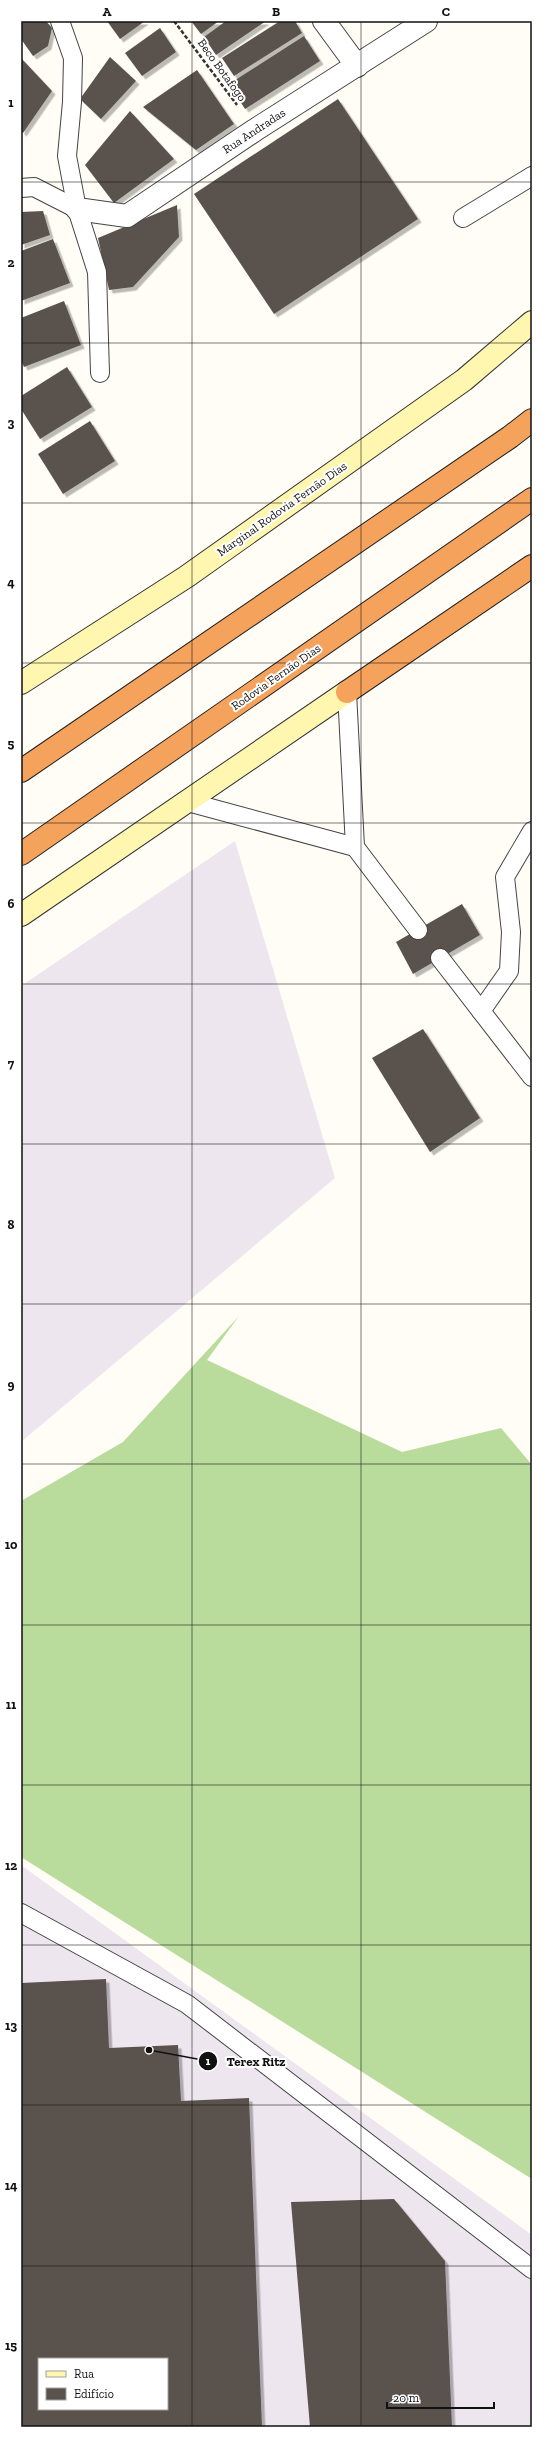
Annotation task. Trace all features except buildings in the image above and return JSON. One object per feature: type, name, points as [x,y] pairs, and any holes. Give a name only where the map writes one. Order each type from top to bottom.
[{"type":"highway","points":[[21,771],[510,437],[532,420]]},
{"type":"highway","name":"Rodovia Fernão Dias","points":[[21,854],[532,499]]},
{"type":"highway","points":[[347,692],[532,566]]},
{"type":"main road","name":"Marginal Rodovia Fernão Dias","points":[[21,683],[205,564],[464,380],[532,322]]},
{"type":"main road","points":[[21,916],[347,692]]},
{"type":"street","points":[[324,21],[357,66]]},
{"type":"street","name":"Rua Andradas","points":[[77,209],[127,216],[255,130],[426,21]]},
{"type":"lane","points":[[60,21],[73,58],[72,102],[67,156],[77,209],[97,272],[100,373]]},
{"type":"lane","points":[[463,218],[532,176]]},
{"type":"lane","points":[[21,188],[34,187],[77,209]]},
{"type":"lane","points":[[347,692],[355,847],[418,930]]},
{"type":"lane","points":[[188,802],[355,847]]},
{"type":"lane","points":[[481,1011],[508,971],[511,932],[505,877],[532,831]]},
{"type":"lane","points":[[440,958],[532,1077]]},
{"type":"lane","points":[[21,1912],[187,2004],[532,2268]]},
{"type":"path","name":"Beco Botafogo","points":[[174,21],[255,130]]},
{"type":"shaded area","points":[[235,841],[335,1178],[21,1442],[21,986]]},
{"type":"shaded area","points":[[21,1865],[532,2235],[532,2427],[21,2427]]},
{"type":"green space","points":[[239,1316],[207,1360],[402,1452],[501,1428],[532,1465],[532,2179],[21,1857],[21,1501],[123,1442]]},
{"type":"place","name":"Terex Ritz","points":[[149,2050]]}]
